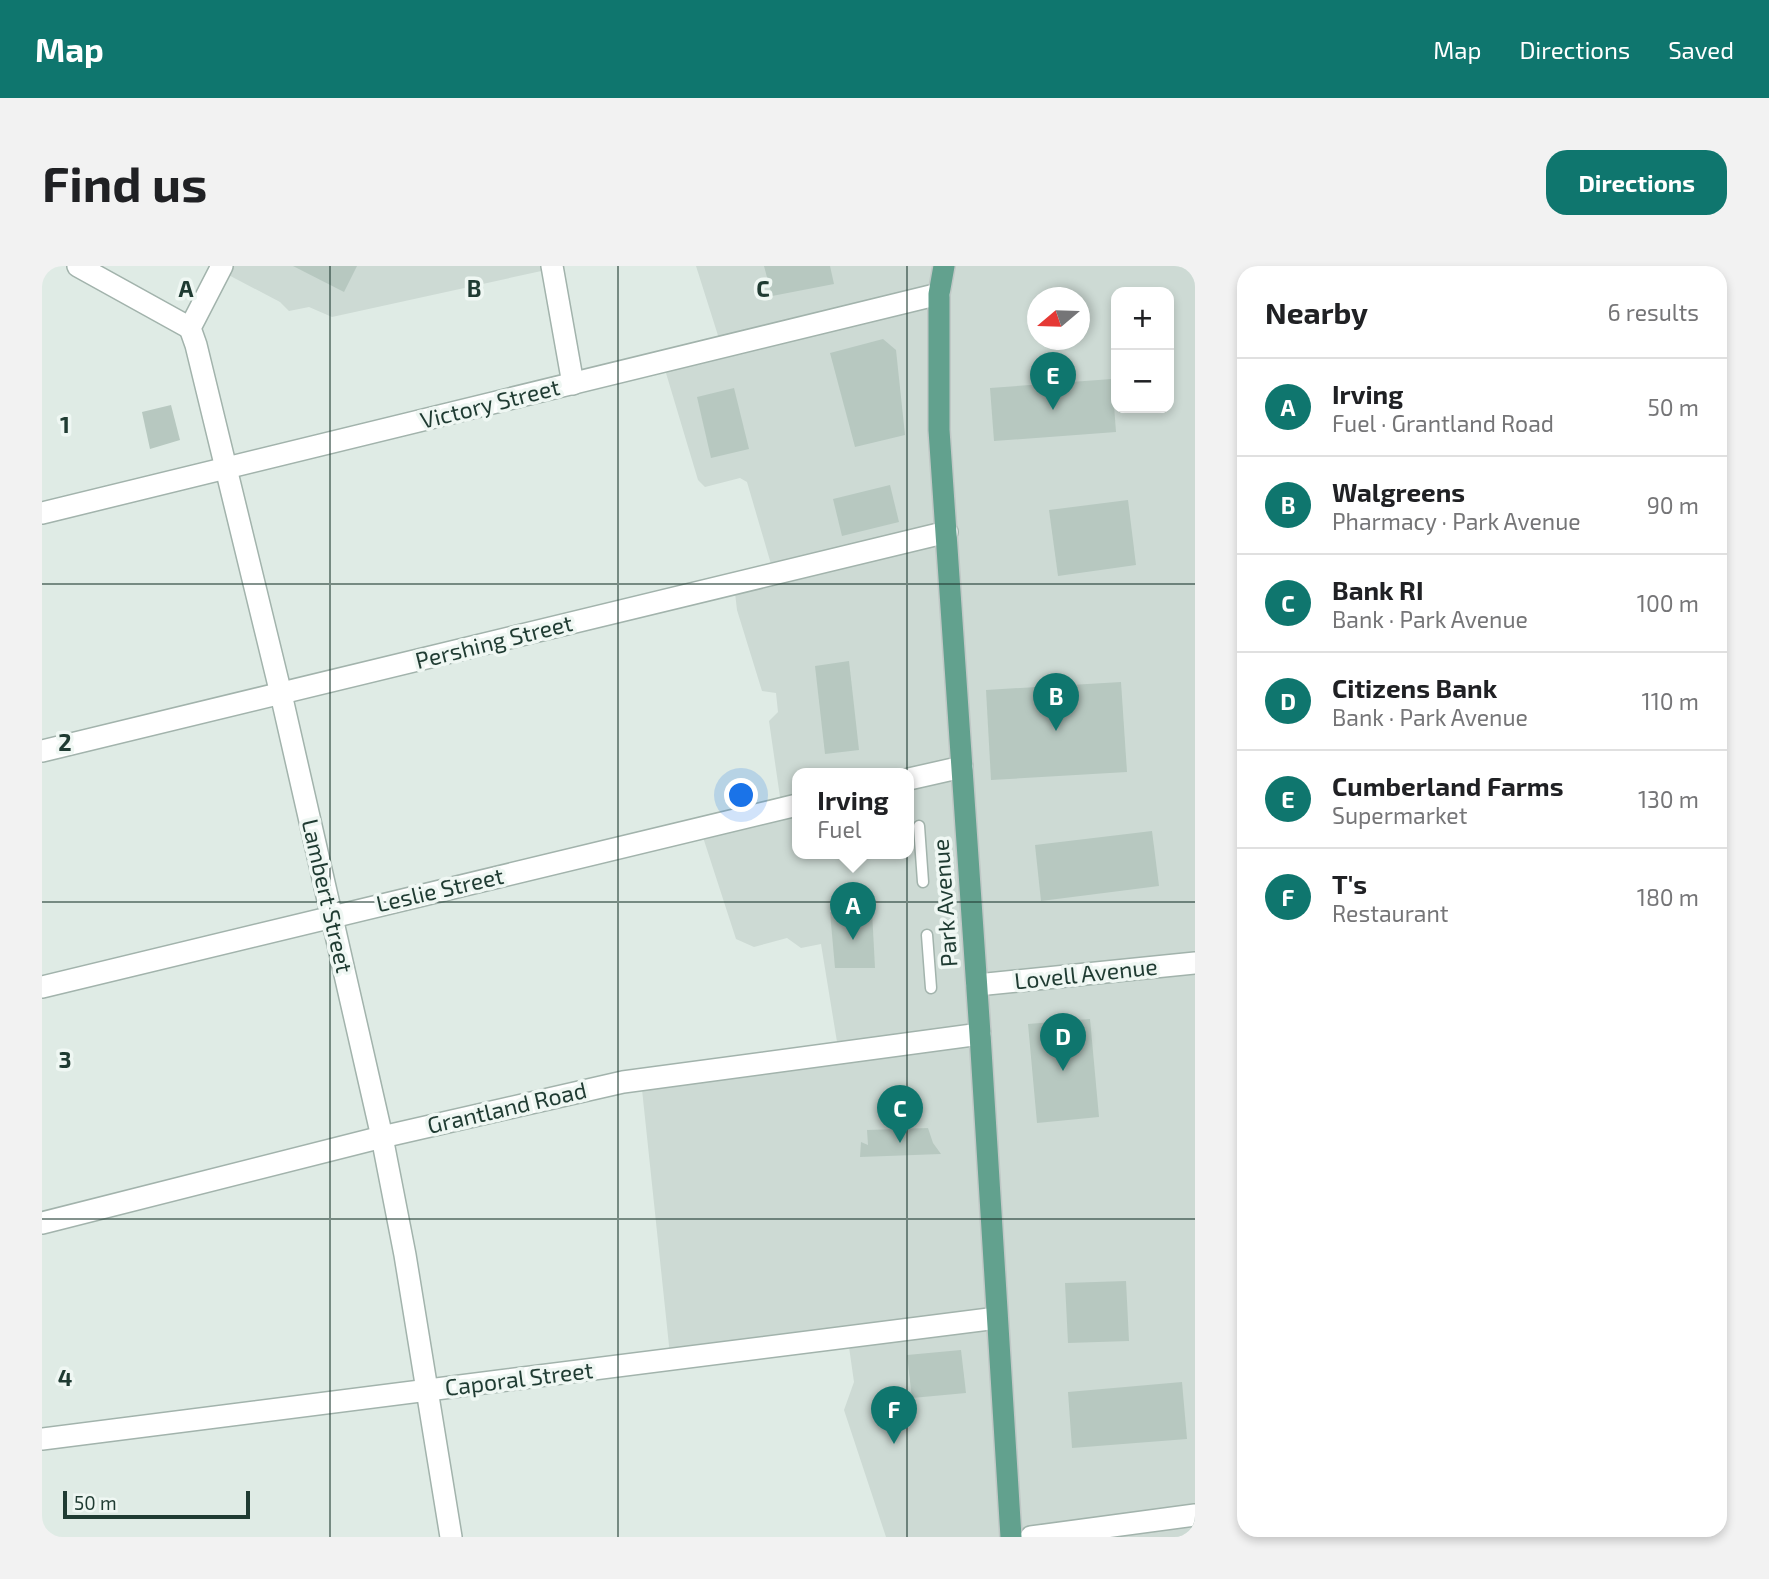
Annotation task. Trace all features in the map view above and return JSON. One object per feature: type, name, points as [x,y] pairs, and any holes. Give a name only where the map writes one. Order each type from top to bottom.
[{"type":"main road","name":"Park Avenue","points":[[944,266],[939,294],[939,430],[1011,1537]]},
{"type":"street","points":[[78,266],[190,328],[222,266]]},
{"type":"street","points":[[552,266],[573,384]]},
{"type":"street","name":"Victory Street","points":[[42,513],[939,294]]},
{"type":"street","name":"Lambert Street","points":[[190,328],[227,468],[281,694],[382,1137],[405,1255],[451,1537]]},
{"type":"street","name":"Pershing Street","points":[[42,751],[947,532]]},
{"type":"street","points":[[914,778],[962,766]]},
{"type":"street","name":"Leslie Street","points":[[42,987],[792,806]]},
{"type":"street","name":"Lovell Avenue","points":[[976,985],[1195,963]]},
{"type":"street","name":"Grantland Road","points":[[42,1223],[382,1137],[623,1082],[980,1034]]},
{"type":"street","name":"Caporal Street","points":[[42,1440],[997,1318]]},
{"type":"street","points":[[1031,1537],[1195,1516]]},
{"type":"lane","points":[[919,826],[923,882]]},
{"type":"lane","points":[[927,935],[931,988]]},
{"type":"shaded area","points":[[224,266],[548,266],[546,270],[332,317],[309,307],[289,311],[280,302],[221,271]]},
{"type":"shaded area","points":[[696,266],[1195,266],[1195,1537],[886,1537],[844,1410],[854,1382],[848,1340],[670,1355],[641,1080],[838,1048],[821,944],[801,948],[787,938],[754,947],[736,939],[700,828],[781,804],[769,721],[778,712],[776,693],[762,691],[737,610],[734,584],[773,571],[747,482],[740,478],[705,487],[698,480],[663,363],[721,345]]},
{"type":"building","points":[[293,266],[357,266],[344,292]]},
{"type":"building","points":[[764,266],[830,266],[834,284],[772,296]]},
{"type":"building","points":[[883,339],[896,350],[905,435],[855,447],[830,353]]},
{"type":"building","points":[[1111,379],[1111,413],[1115,413],[1116,432],[994,441],[990,388]]},
{"type":"building","points":[[734,388],[749,449],[711,458],[697,397]]},
{"type":"building","points":[[171,405],[180,440],[150,449],[142,412]]},
{"type":"building","points":[[890,485],[899,522],[842,536],[833,499]]},
{"type":"building","points":[[1128,500],[1136,565],[1058,576],[1049,510]]},
{"type":"building","points":[[849,661],[859,750],[825,754],[815,666]]},
{"type":"building","points":[[1121,682],[1127,772],[991,780],[986,690]]},
{"type":"building","points":[[1152,831],[1159,886],[1041,901],[1035,845]]},
{"type":"building","points":[[872,911],[875,968],[835,968],[830,912]]},
{"type":"building","points":[[1090,1019],[1099,1117],[1037,1123],[1028,1024]]},
{"type":"building","points":[[928,1128],[933,1143],[941,1154],[860,1157],[861,1142],[868,1145],[867,1130]]},
{"type":"building","points":[[1126,1281],[1129,1341],[1068,1343],[1065,1283]]},
{"type":"building","points":[[961,1350],[966,1393],[912,1398],[907,1355]]},
{"type":"building","points":[[1182,1382],[1187,1439],[1072,1448],[1068,1392]]},
{"type":"place","name":"Cumberland Farms","points":[[1053,410]]},
{"type":"place","name":"Walgreens","points":[[1056,731]]},
{"type":"place","name":"Irving","points":[[853,940]]},
{"type":"place","name":"Citizens Bank","points":[[1063,1071]]},
{"type":"place","name":"Bank RI","points":[[900,1143]]},
{"type":"place","name":"T's","points":[[894,1444]]}]
